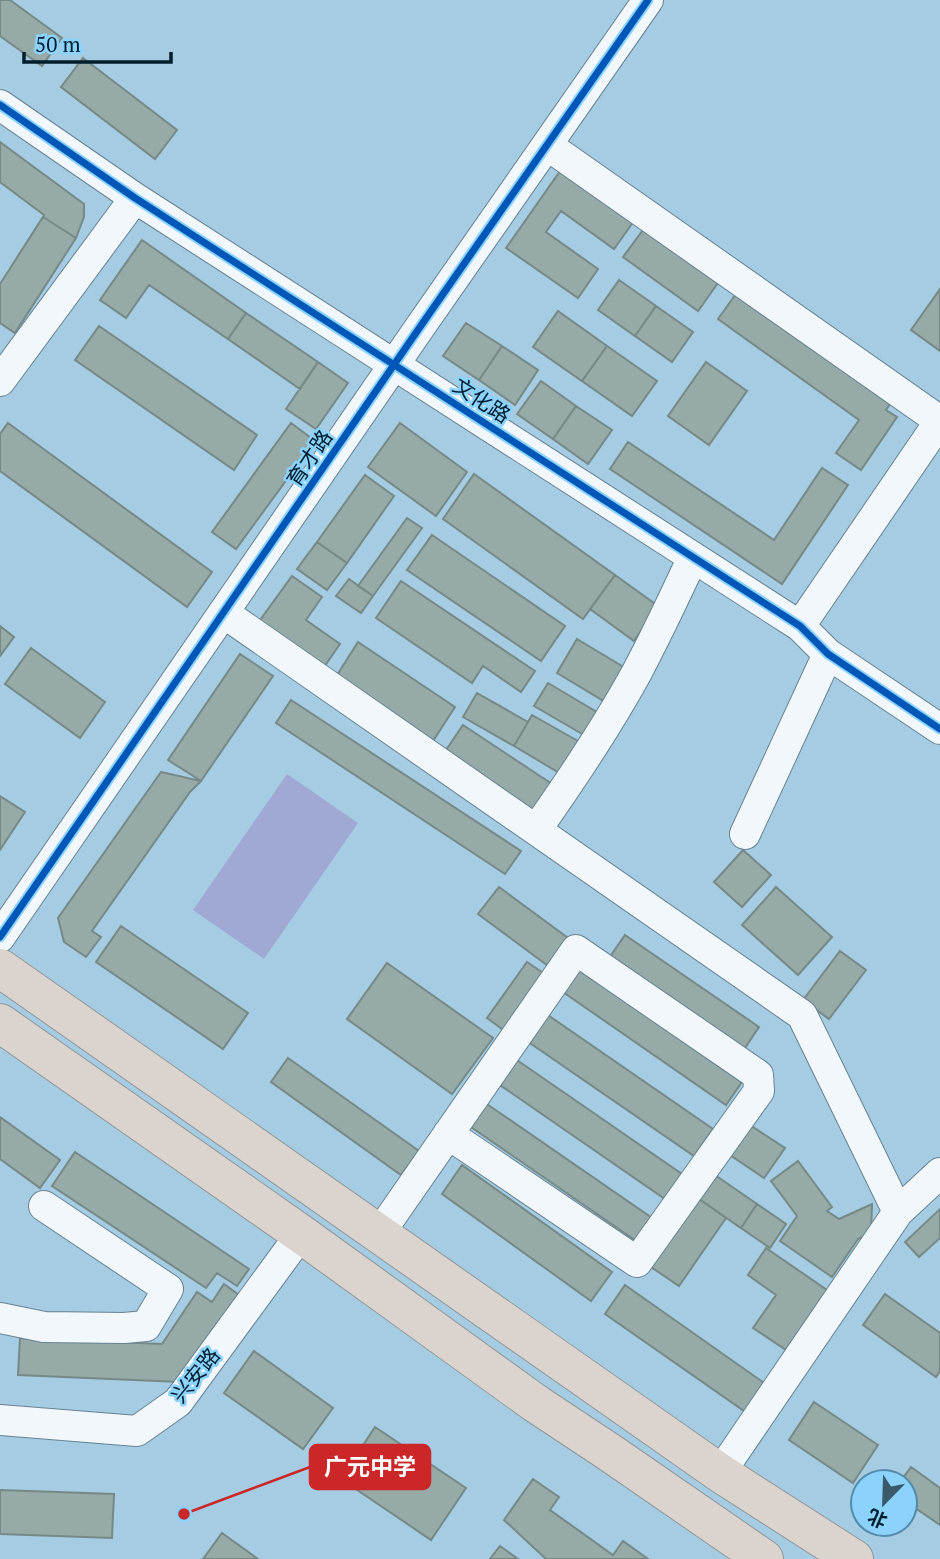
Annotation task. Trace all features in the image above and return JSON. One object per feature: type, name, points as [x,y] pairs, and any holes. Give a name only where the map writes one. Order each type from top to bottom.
[{"type":"highway","points":[[0,968],[720,1473],[854,1559]]},
{"type":"highway","points":[[0,1023],[536,1403],[764,1559]]},
{"type":"street","name":"育才路","points":[[0,937],[648,0]]},
{"type":"street","name":"文化路","points":[[0,105],[135,198],[800,626],[828,654],[940,729]]},
{"type":"street","points":[[547,145],[940,421],[800,626]]},
{"type":"street","points":[[0,381],[135,198]]},
{"type":"street","points":[[536,830],[590,751],[629,685],[666,616],[693,557]]},
{"type":"street","points":[[224,613],[802,1015],[898,1212]]},
{"type":"street","points":[[745,834],[828,654]]},
{"type":"street","points":[[379,1234],[448,1134],[576,950],[758,1075],[759,1091],[636,1262],[448,1134]]},
{"type":"street","points":[[720,1473],[898,1212],[940,1173]]},
{"type":"street","points":[[0,1318],[44,1327],[146,1326],[168,1289],[44,1206]]},
{"type":"street","name":"兴安路","points":[[0,1420],[137,1431],[178,1402],[301,1234]]},
{"type":"shaded area","points":[[287,774],[358,823],[264,959],[193,910]]},
{"type":"building","points":[[0,0],[10,0],[62,38],[42,66],[0,36]]},
{"type":"building","points":[[83,58],[177,130],[155,159],[61,87]]},
{"type":"building","points":[[0,142],[84,204],[84,217],[76,238],[43,217],[44,215],[0,182]]},
{"type":"building","points":[[563,167],[636,218],[614,249],[561,211],[546,232],[598,269],[578,298],[506,248]]},
{"type":"building","points":[[43,217],[76,238],[15,333],[0,323],[0,284]]},
{"type":"building","points":[[646,226],[720,280],[698,311],[623,257]]},
{"type":"building","points":[[142,240],[246,313],[228,339],[149,285],[126,318],[100,300]]},
{"type":"building","points":[[619,280],[656,306],[635,336],[598,310]]},
{"type":"building","points":[[940,289],[940,351],[911,330]]},
{"type":"building","points":[[736,294],[890,404],[886,410],[897,417],[861,470],[836,453],[859,420],[718,319]]},
{"type":"building","points":[[656,306],[693,332],[672,362],[635,336]]},
{"type":"building","points":[[558,311],[607,346],[582,381],[533,347]]},
{"type":"building","points":[[246,313],[318,362],[300,389],[228,339]]},
{"type":"building","points":[[466,323],[502,346],[479,380],[443,356]]},
{"type":"building","points":[[99,326],[257,435],[234,470],[75,360]]},
{"type":"building","points":[[502,346],[538,370],[515,405],[479,380]]},
{"type":"building","points":[[607,346],[657,381],[632,416],[582,381]]},
{"type":"building","points":[[318,362],[348,383],[316,429],[286,409]]},
{"type":"building","points":[[706,362],[747,391],[709,445],[668,416]]},
{"type":"building","points":[[541,381],[576,406],[553,439],[517,414]]},
{"type":"building","points":[[576,406],[612,430],[588,464],[553,439]]},
{"type":"building","points":[[8,423],[212,572],[187,607],[0,471],[0,434]]},
{"type":"building","points":[[291,423],[315,441],[236,549],[212,532]]},
{"type":"building","points":[[400,423],[467,472],[436,516],[368,467]]},
{"type":"building","points":[[628,442],[774,540],[822,468],[848,485],[782,584],[610,469]]},
{"type":"building","points":[[474,474],[615,575],[583,619],[443,519]]},
{"type":"building","points":[[365,475],[394,496],[347,563],[317,542]]},
{"type":"building","points":[[407,518],[422,528],[373,596],[358,586]]},
{"type":"building","points":[[432,535],[565,626],[541,661],[407,570]]},
{"type":"building","points":[[317,542],[347,563],[327,590],[297,569]]},
{"type":"building","points":[[615,575],[658,606],[634,641],[590,609]]},
{"type":"building","points":[[292,576],[322,597],[306,620],[340,644],[319,674],[255,627]]},
{"type":"building","points":[[349,579],[373,596],[361,613],[336,596]]},
{"type":"building","points":[[401,581],[535,671],[521,692],[483,666],[472,683],[376,618]]},
{"type":"building","points":[[0,626],[14,637],[0,656]]},
{"type":"building","points":[[577,639],[627,669],[607,703],[557,673]]},
{"type":"building","points":[[358,642],[455,707],[431,744],[334,680]]},
{"type":"building","points":[[31,648],[105,702],[80,738],[5,684]]},
{"type":"building","points":[[240,654],[273,676],[201,781],[168,760]]},
{"type":"building","points":[[548,683],[602,715],[589,738],[534,706]]},
{"type":"building","points":[[477,693],[528,722],[514,746],[463,717]]},
{"type":"building","points":[[291,700],[521,851],[505,874],[276,723]]},
{"type":"building","points":[[532,715],[585,745],[566,777],[514,746]]},
{"type":"building","points":[[463,725],[555,786],[536,814],[444,753]]},
{"type":"building","points":[[161,772],[201,781],[190,792],[92,931],[101,937],[86,957],[64,942],[58,918]]},
{"type":"building","points":[[0,796],[25,812],[0,850]]},
{"type":"building","points":[[743,850],[771,875],[742,907],[714,882]]},
{"type":"building","points":[[499,887],[568,938],[547,965],[478,914]]},
{"type":"building","points":[[776,887],[832,937],[798,975],[742,925]]},
{"type":"building","points":[[121,926],[248,1013],[223,1049],[96,962]]},
{"type":"building","points":[[625,935],[759,1027],[741,1054],[607,961]]},
{"type":"building","points":[[840,951],[866,970],[829,1019],[803,1000]]},
{"type":"building","points":[[527,962],[549,977],[509,1034],[487,1018]]},
{"type":"building","points":[[387,963],[493,1038],[452,1094],[347,1019]]},
{"type":"building","points":[[578,964],[744,1079],[726,1105],[560,990]]},
{"type":"building","points":[[542,1011],[713,1129],[694,1156],[524,1039]]},
{"type":"building","points":[[288,1058],[419,1151],[401,1175],[271,1082]]},
{"type":"building","points":[[514,1058],[682,1174],[665,1199],[497,1083]]},
{"type":"building","points":[[484,1102],[655,1220],[639,1243],[468,1125]]},
{"type":"building","points":[[0,1117],[60,1160],[40,1188],[0,1159]]},
{"type":"building","points":[[750,1125],[785,1148],[764,1178],[730,1155]]},
{"type":"building","points":[[75,1152],[249,1269],[237,1286],[217,1273],[206,1288],[52,1186]]},
{"type":"building","points":[[798,1161],[832,1207],[827,1211],[839,1219],[872,1204],[871,1233],[858,1239],[832,1277],[780,1241],[797,1216],[771,1181]]},
{"type":"building","points":[[462,1165],[612,1272],[591,1301],[442,1194]]},
{"type":"building","points":[[712,1173],[757,1204],[741,1228],[695,1196]]},
{"type":"building","points":[[695,1196],[726,1218],[679,1286],[648,1265]]},
{"type":"building","points":[[757,1204],[786,1224],[770,1248],[741,1228]]},
{"type":"building","points":[[940,1209],[940,1238],[919,1257],[905,1242]]},
{"type":"building","points":[[766,1248],[827,1290],[786,1350],[753,1328],[776,1295],[748,1275]]},
{"type":"building","points":[[224,1284],[239,1295],[180,1382],[18,1375],[20,1338],[162,1344],[197,1292],[212,1302]]},
{"type":"building","points":[[625,1285],[767,1385],[747,1413],[605,1314]]},
{"type":"building","points":[[885,1294],[940,1333],[940,1371],[936,1377],[863,1325]]},
{"type":"building","points":[[254,1351],[333,1408],[303,1449],[224,1393]]},
{"type":"building","points":[[814,1402],[878,1445],[863,1468],[849,1468],[849,1480],[789,1440]]},
{"type":"building","points":[[375,1427],[466,1488],[431,1540],[341,1479]]},
{"type":"building","points":[[919,1473],[940,1488],[940,1525],[919,1511]]},
{"type":"building","points":[[533,1479],[559,1497],[550,1510],[613,1555],[623,1541],[648,1559],[546,1559],[504,1520]]},
{"type":"building","points":[[0,1490],[114,1494],[112,1538],[0,1534]]},
{"type":"building","points":[[222,1533],[258,1559],[203,1559]]},
{"type":"building","points":[[500,1546],[518,1559],[490,1559]]},
{"type":"cycle path","points":[[0,937],[648,0]]},
{"type":"cycle path","points":[[0,105],[135,198],[800,626],[828,654],[940,729]]},
{"type":"place","name":"广元中学","points":[[184,1514]]}]
